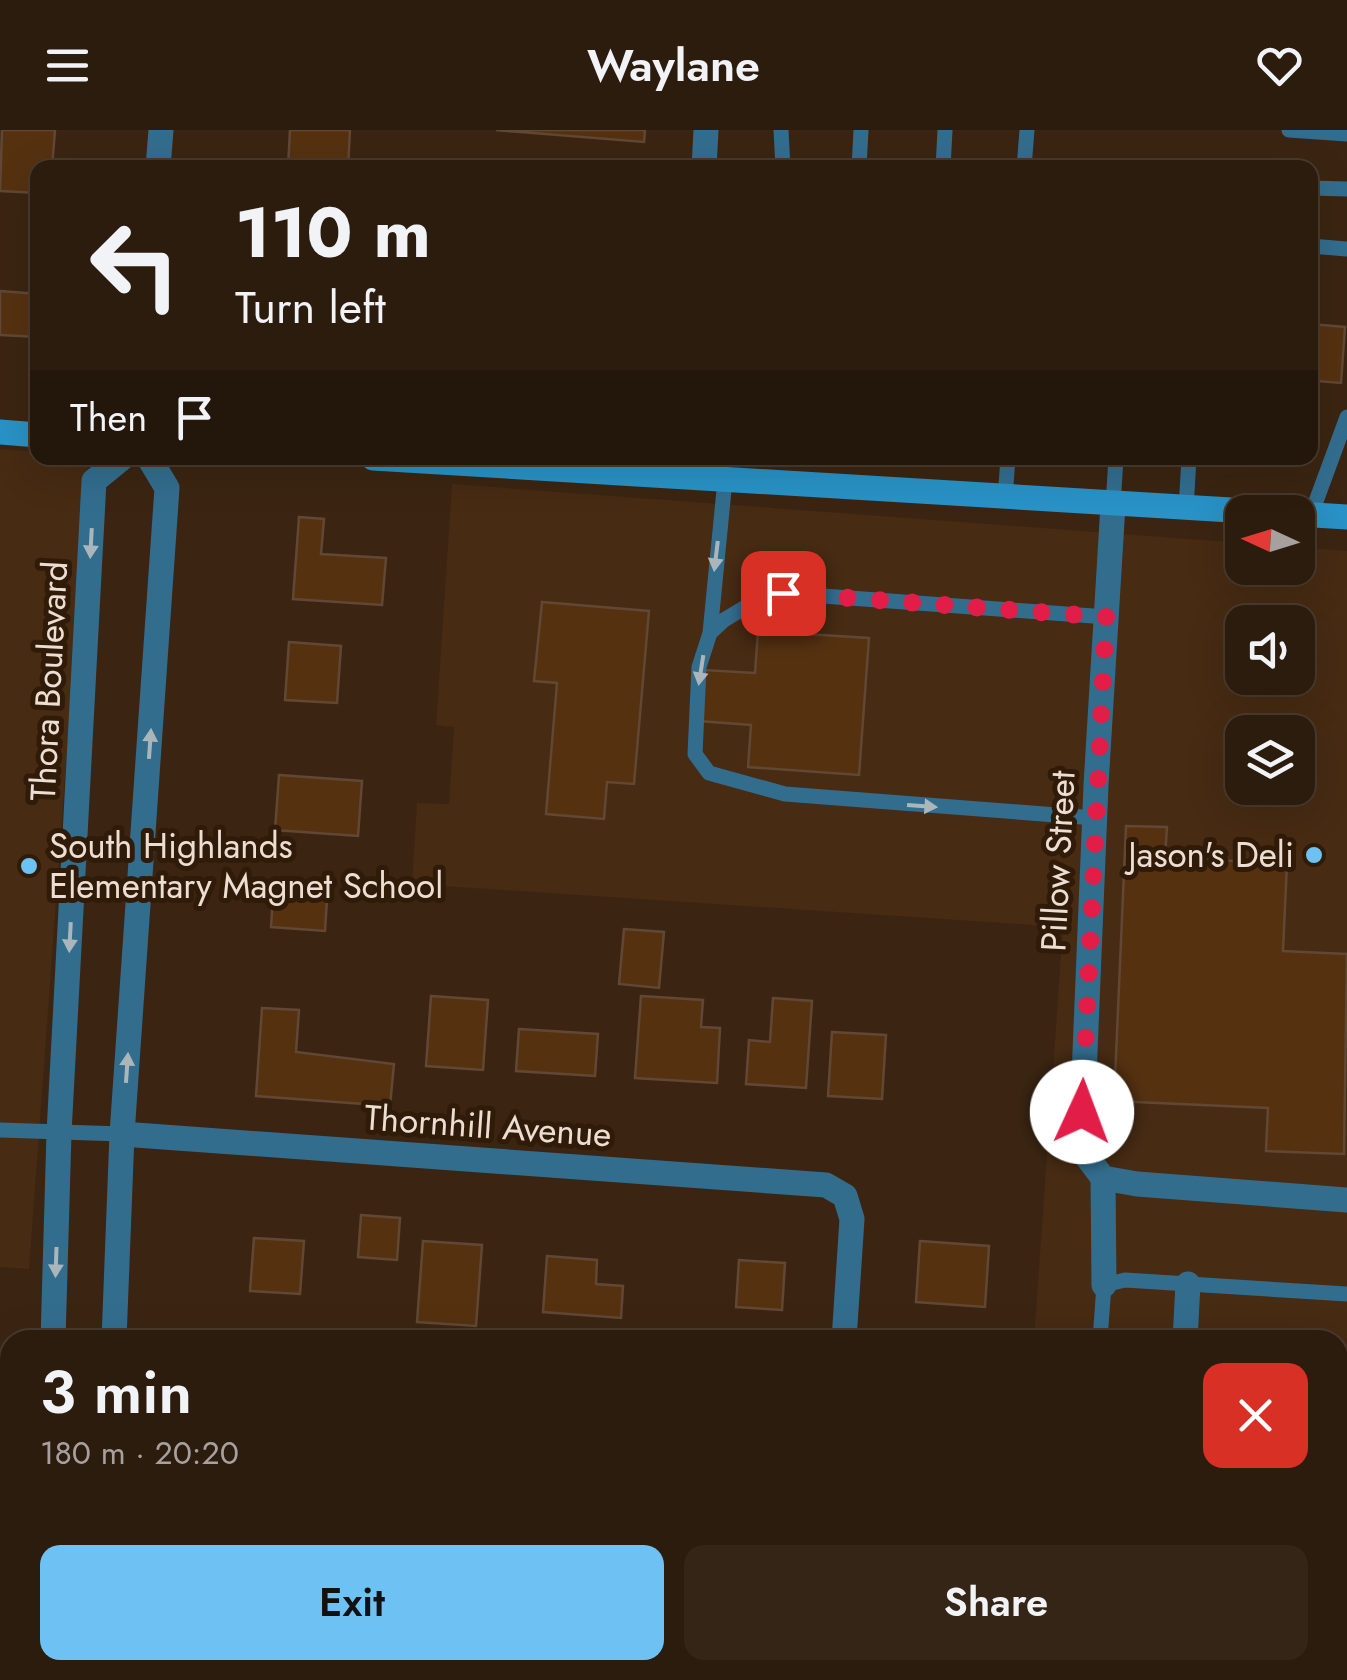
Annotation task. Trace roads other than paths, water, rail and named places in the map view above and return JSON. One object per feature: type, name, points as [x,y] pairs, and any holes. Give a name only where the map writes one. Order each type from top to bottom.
[{"type":"main road","points":[[0,432],[30,434]]},
{"type":"main road","points":[[613,465],[681,467],[725,480],[1225,510]]},
{"type":"main road","points":[[1315,515],[1347,517]]},
{"type":"street","points":[[158,160],[160,130]]},
{"type":"street","points":[[704,160],[706,130]]},
{"type":"street","name":"Thora Boulevard","points":[[54,1330],[59,1133],[94,481],[113,465]]},
{"type":"street","points":[[114,1330],[122,1134],[168,488],[153,465]]},
{"type":"street","name":"Pillow Street","points":[[1103,1178],[1081,1149],[1113,505]]},
{"type":"street","name":"Thornhill Avenue","points":[[122,1134],[826,1185],[845,1196],[852,1219],[845,1330]]},
{"type":"street","points":[[1104,1285],[1103,1178],[1347,1200]]},
{"type":"street","points":[[1186,1330],[1188,1284]]},
{"type":"lane","points":[[782,130],[784,160]]},
{"type":"lane","points":[[859,160],[861,130]]},
{"type":"lane","points":[[943,160],[944,130]]},
{"type":"lane","points":[[1024,160],[1026,130]]},
{"type":"lane","points":[[1289,130],[1347,134]]},
{"type":"lane","points":[[1318,188],[1347,190]]},
{"type":"lane","points":[[1318,246],[1347,248]]},
{"type":"lane","points":[[1312,495],[1347,417]]},
{"type":"lane","points":[[1005,498],[1007,465]]},
{"type":"lane","points":[[1113,505],[1116,465]]},
{"type":"lane","points":[[1186,508],[1189,465]]},
{"type":"lane","points":[[725,480],[710,633],[699,667],[695,754],[708,773],[785,794],[1095,818]]},
{"type":"lane","points":[[710,633],[748,604],[783,593],[1106,617]]},
{"type":"lane","points":[[0,1130],[122,1134]]},
{"type":"lane","points":[[1101,1330],[1104,1285],[1125,1280],[1347,1294]]},
{"type":"place","name":"Jason's Deli","points":[[1314,855]]},
{"type":"place","name":"South Highlands Elementary Magnet School","points":[[29,866]]}]
